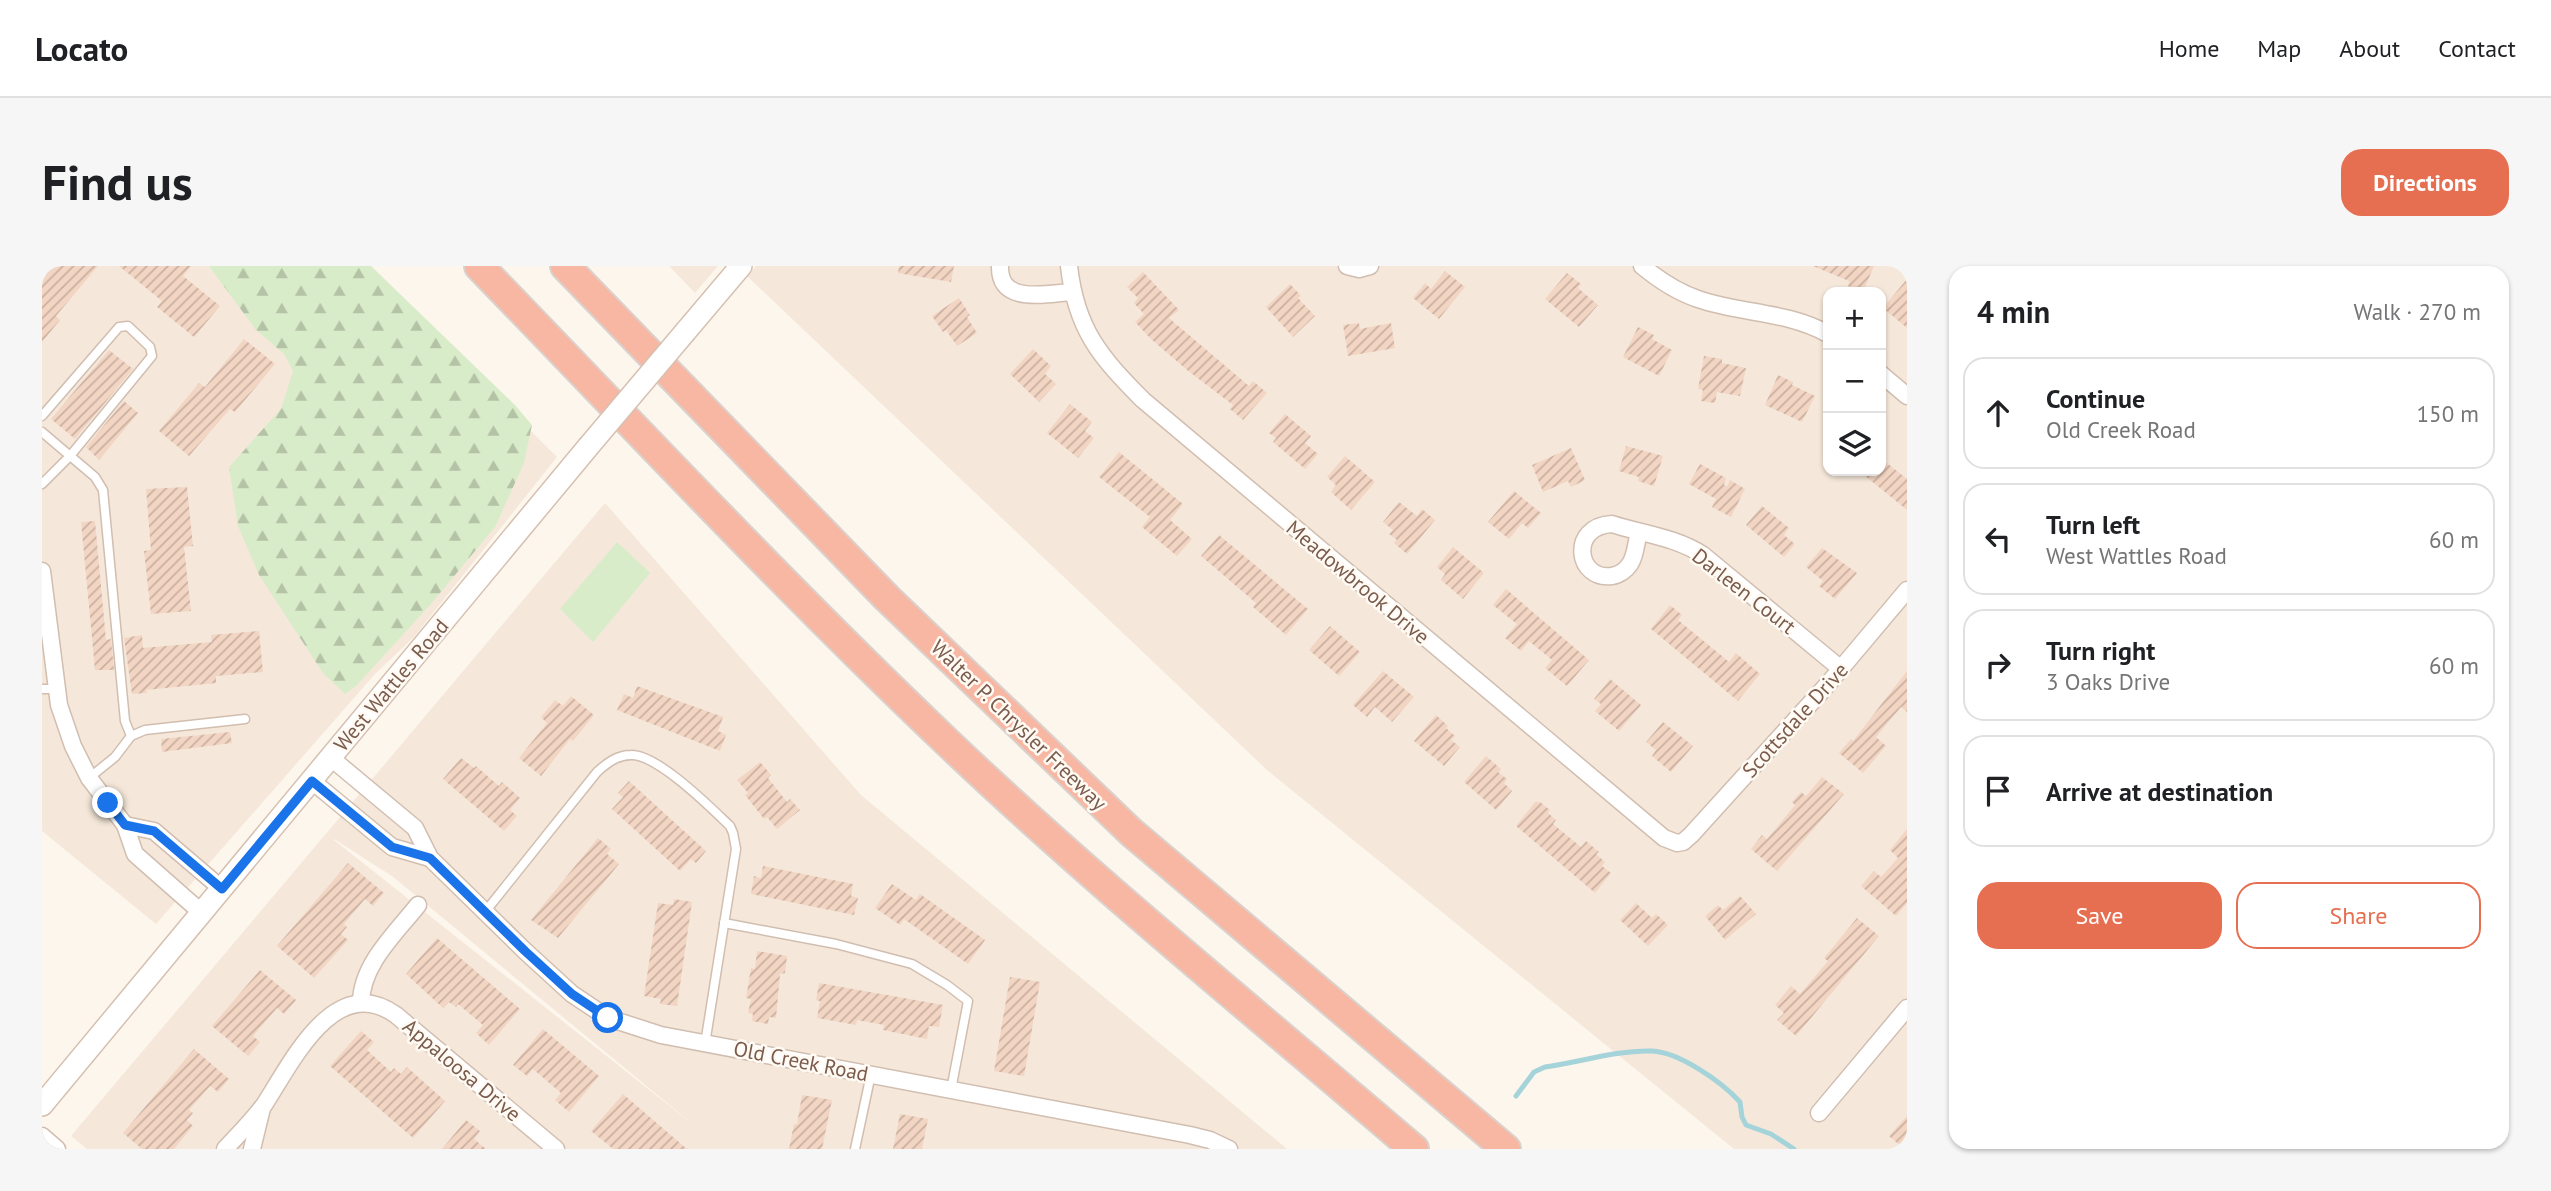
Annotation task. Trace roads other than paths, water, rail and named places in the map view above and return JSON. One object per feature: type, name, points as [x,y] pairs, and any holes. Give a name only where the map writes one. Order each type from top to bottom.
[{"type":"highway","points":[[479,266],[810,608],[947,742],[1103,886],[1414,1149]]},
{"type":"highway","name":"Walter P. Chrysler Freeway","points":[[565,266],[887,598],[1131,832],[1506,1149]]},
{"type":"street","name":"West Wattles Road","points":[[42,1105],[741,266]]},
{"type":"street","points":[[1000,266],[1006,287],[1021,295],[1073,292]]},
{"type":"street","name":"Meadowbrook Drive","points":[[1069,266],[1073,292],[1093,344],[1111,369],[1143,400],[1664,838],[1678,843]]},
{"type":"street","points":[[1347,266],[1359,269],[1370,266]]},
{"type":"street","points":[[1642,266],[1669,286],[1696,299],[1794,318],[1823,331]]},
{"type":"street","points":[[1886,378],[1907,396]]},
{"type":"street","name":"Darleen Court","points":[[1639,532],[1682,544],[1703,555],[1841,669]]},
{"type":"street","points":[[42,571],[49,689],[63,723],[89,778],[125,825],[135,854],[202,913]]},
{"type":"street","name":"Scottsdale Drive","points":[[1678,843],[1691,835],[1841,669],[1907,590]]},
{"type":"street","name":"Old Creek Road","points":[[331,758],[415,828],[430,858],[525,951],[590,1007],[635,1028],[705,1044],[1190,1135],[1223,1148]]},
{"type":"street","name":"Old Creek Road","points":[[312,781],[392,847],[430,858]]},
{"type":"street","points":[[125,825],[154,831],[222,889]]},
{"type":"street","points":[[225,1149],[263,1106],[282,1073],[326,1019],[348,1005],[361,1003],[363,984],[368,971],[418,905]]},
{"type":"street","name":"Appaloosa Drive","points":[[361,1003],[380,1006],[396,1015],[556,1149]]},
{"type":"street","points":[[1819,1113],[1907,1008]]},
{"type":"street","points":[[252,1149],[263,1106]]},
{"type":"street","points":[[42,1136],[57,1149]]},
{"type":"lane","points":[[42,416],[119,327],[128,326],[150,347],[152,356],[70,456],[42,484]]},
{"type":"lane","points":[[42,432],[95,477],[103,490],[125,721],[131,736]]},
{"type":"lane","points":[[89,778],[115,757],[131,736],[145,730],[245,719]]},
{"type":"lane","points":[[485,912],[597,772],[618,757],[630,755],[652,760],[730,825],[736,849],[705,1044]]},
{"type":"lane","points":[[724,923],[836,944],[912,964],[947,985],[968,1001],[951,1090]]},
{"type":"lane","points":[[855,1149],[871,1074]]},
{"type":"waterway","points":[[1516,1096],[1534,1072],[1545,1067],[1625,1052],[1663,1053],[1687,1062],[1711,1077],[1740,1102],[1746,1125],[1771,1134],[1794,1149]]}]
